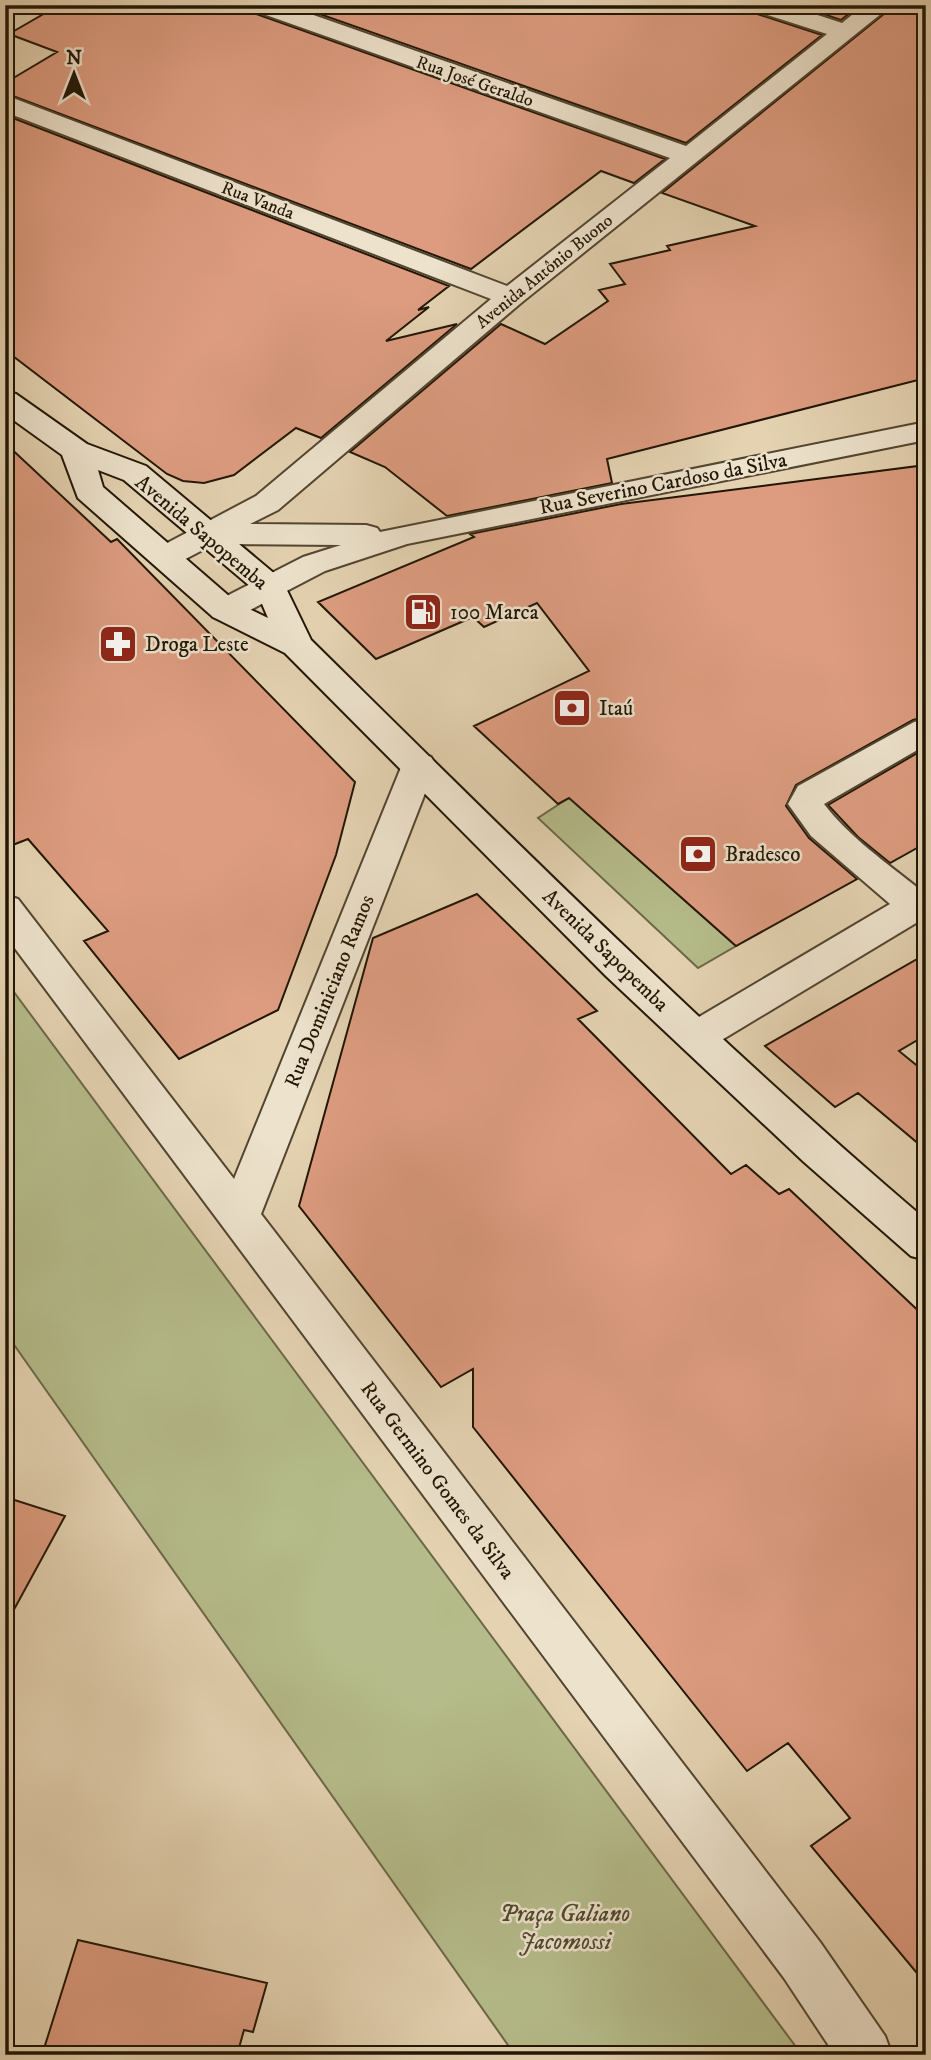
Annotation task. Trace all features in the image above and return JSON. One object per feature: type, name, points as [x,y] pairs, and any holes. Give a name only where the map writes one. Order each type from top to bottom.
[{"type":"street","name":"Rua José Geraldo","points":[[261,5],[689,156]]},
{"type":"street","points":[[761,5],[845,32]]},
{"type":"street","name":"Avenida Antônio Buono","points":[[165,557],[267,503],[511,297],[880,5]]},
{"type":"street","name":"Rua Vanda","points":[[5,103],[511,297]]},
{"type":"street","name":"Avenida Sapopemba","points":[[5,400],[76,451],[135,473],[208,534],[271,587],[297,645]]},
{"type":"street","name":"Rua Severino Cardoso da Silva","points":[[225,610],[314,564],[400,536],[926,431]]},
{"type":"street","name":"Avenida Sapopemba","points":[[76,451],[89,491],[225,610],[297,645],[619,966],[818,1151],[926,1244]]},
{"type":"street","name":"Rua Severino Cardoso da Silva","points":[[208,534],[400,536]]},
{"type":"street","points":[[696,1037],[920,902],[839,840],[809,811],[806,804],[810,795],[926,730]]},
{"type":"street","name":"Rua Dominiciano Ramos","points":[[239,1217],[419,765]]},
{"type":"street","name":"Rua Germino Gomes da Silva","points":[[5,908],[802,1960],[866,2055]]},
{"type":"green space","points":[[570,797],[736,946],[698,968],[538,818]]},
{"type":"green space","name":"Praça Galiano Jacomossi","points":[[5,980],[802,2055],[515,2055],[5,1332]]},
{"type":"building","points":[[59,5],[247,5],[251,12],[665,159],[634,183],[601,171],[471,269],[5,93],[5,83],[57,52],[9,34]]},
{"type":"building","points":[[294,5],[747,5],[751,12],[822,35],[686,143]]},
{"type":"building","points":[[796,5],[860,5],[841,20]]},
{"type":"building","points":[[895,5],[926,5],[926,378],[607,459],[612,483],[447,516],[385,467],[350,452],[501,324],[545,344],[608,301],[599,290],[625,284],[610,264],[670,250],[667,246],[755,226],[662,193]]},
{"type":"building","points":[[5,115],[449,286],[418,310],[429,307],[386,341],[457,324],[321,438],[296,428],[234,475],[204,483],[183,481],[167,474],[5,350]]},
{"type":"building","points":[[5,443],[111,542],[117,539],[355,782],[336,855],[278,1010],[179,1059],[84,941],[108,931],[28,839],[5,848]]},
{"type":"building","points":[[926,465],[926,717],[913,720],[796,785],[786,806],[809,838],[857,879],[736,946],[569,798],[558,804],[474,726],[589,671],[537,603],[484,627],[473,617],[376,659],[318,602],[474,537],[470,534],[621,504]]},
{"type":"building","points":[[926,748],[926,843],[890,863],[858,837],[828,805]]},
{"type":"building","points":[[477,894],[597,1011],[578,1019],[731,1174],[746,1165],[779,1194],[789,1189],[926,1318],[926,1984],[811,1846],[850,1818],[788,1743],[747,1771],[473,1427],[473,1369],[441,1387],[299,1206],[373,938]]},
{"type":"building","points":[[926,954],[926,1035],[899,1051],[926,1073],[926,1150],[858,1093],[835,1107],[765,1046]]},
{"type":"building","points":[[5,1497],[65,1516],[5,1626]]},
{"type":"building","points":[[78,1940],[267,1983],[253,2032],[244,2030],[237,2055],[42,2055]]},
{"type":"place","name":"100 Marca","points":[[423,612]]},
{"type":"place","name":"Droga Leste","points":[[118,644]]},
{"type":"place","name":"Itaú","points":[[572,708]]},
{"type":"place","name":"Bradesco","points":[[698,854]]}]
